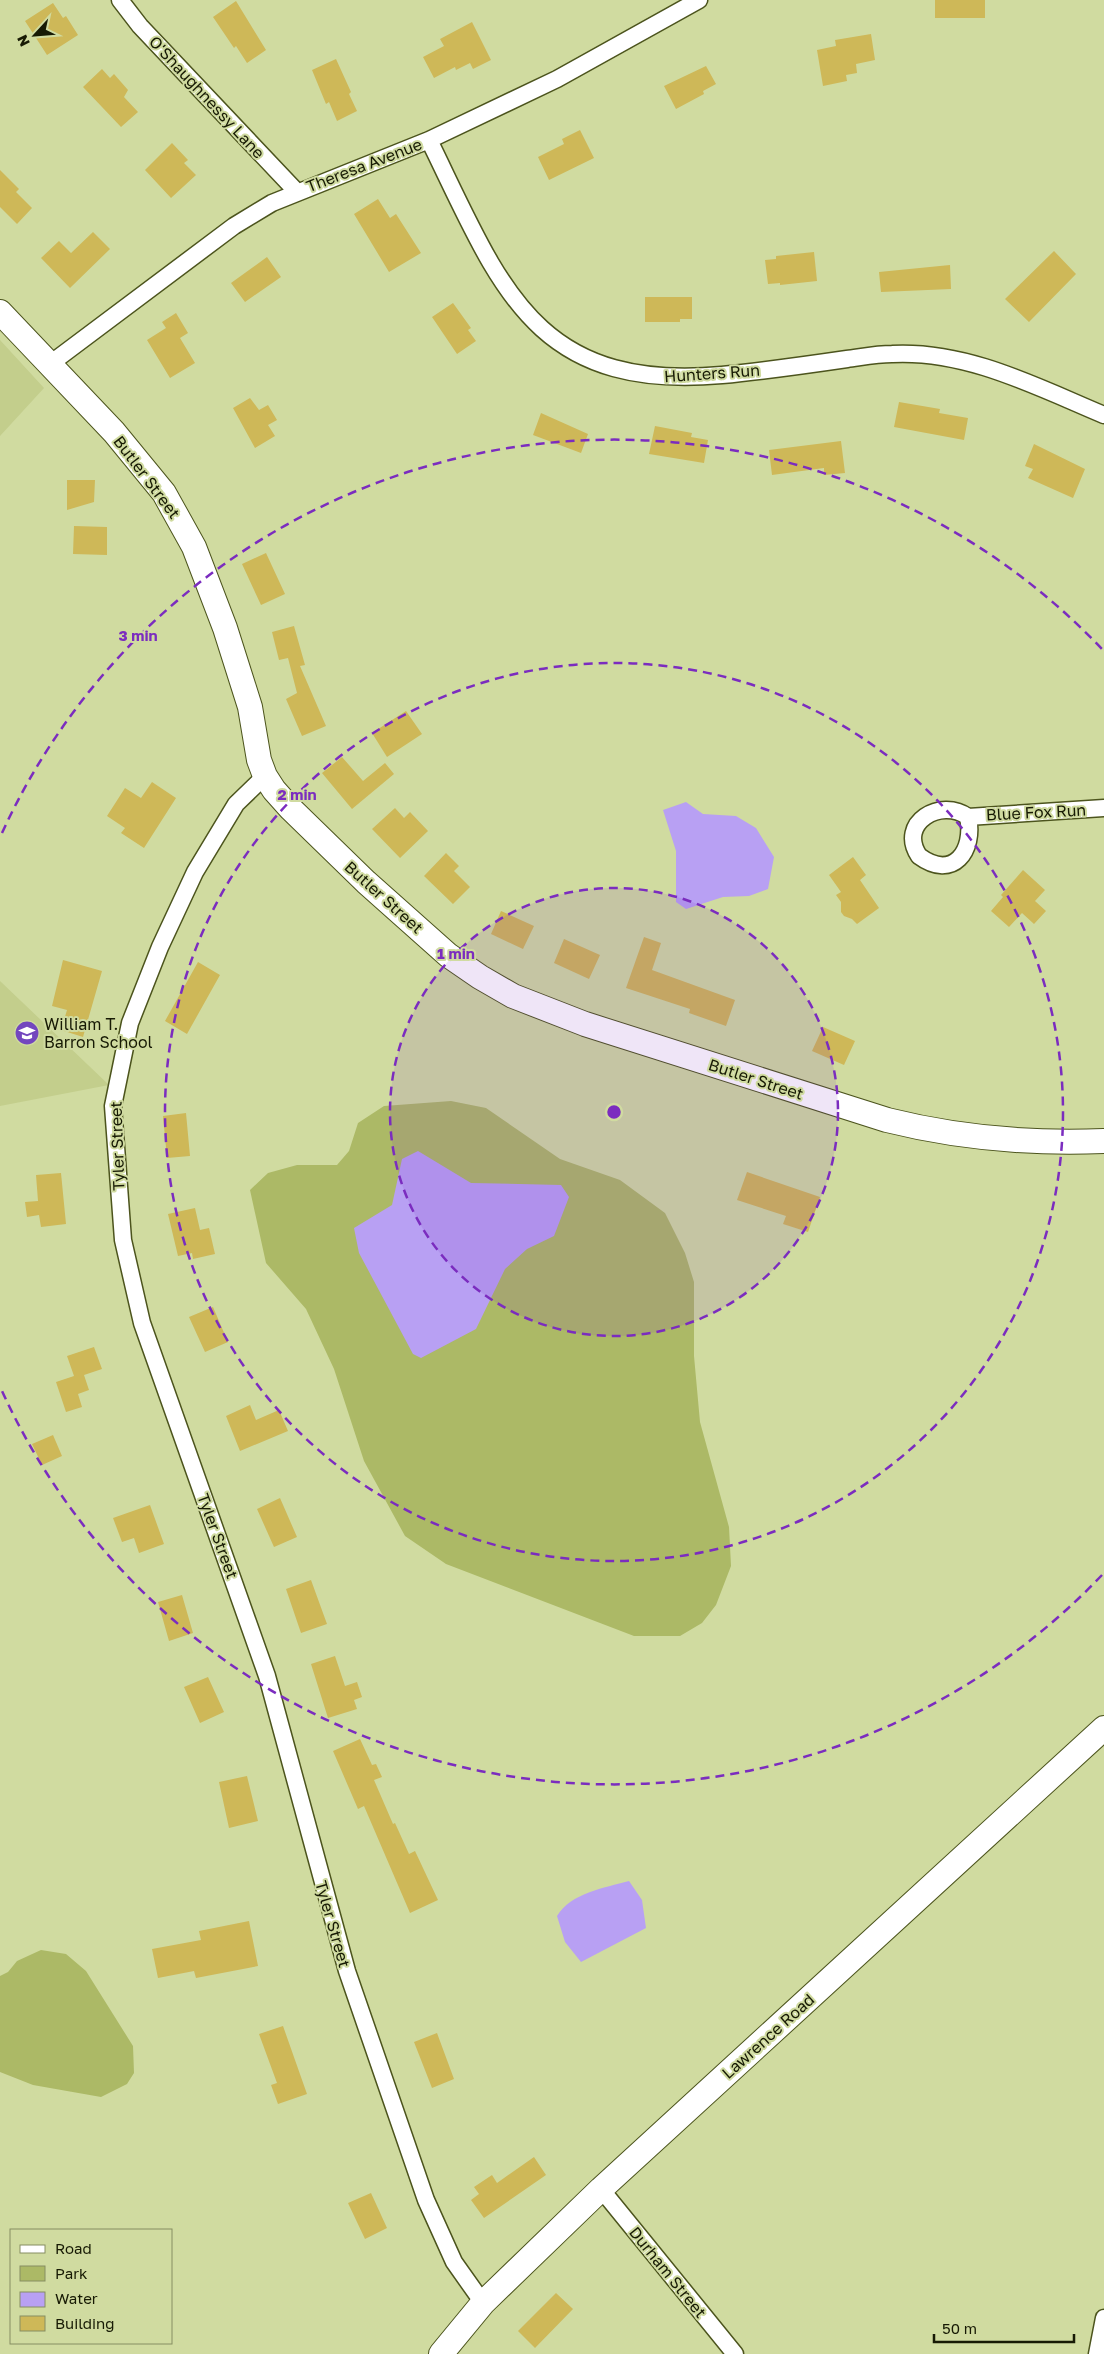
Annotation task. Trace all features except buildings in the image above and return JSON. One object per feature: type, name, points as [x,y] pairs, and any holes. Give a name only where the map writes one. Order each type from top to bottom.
[{"type":"street","name":"O'Shaughnessy Lane","points":[[120,0],[140,26],[297,192]]},
{"type":"street","name":"Theresa Avenue","points":[[50,364],[234,226],[272,202],[429,140],[557,79],[699,0]]},
{"type":"street","name":"Hunters Run","points":[[429,140],[486,257],[508,292],[522,309],[555,340],[591,362],[634,374],[678,377],[722,375],[892,354],[934,356],[979,365],[1104,416]]},
{"type":"street","name":"Butler Street","points":[[0,312],[142,464],[164,493],[180,519],[208,582],[240,671],[265,776],[274,790],[316,835],[448,954],[480,977],[542,1009],[845,1108],[930,1131],[1016,1142],[1104,1141]]},
{"type":"street","name":"Tyler Street","points":[[265,776],[236,804],[195,872],[160,947],[130,1024],[113,1106],[123,1240],[142,1323],[267,1676],[317,1866],[350,1980],[429,2208],[454,2262],[483,2302]]},
{"type":"street","name":"Blue Fox Run","points":[[968,816],[1104,808]]},
{"type":"street","name":"Lawrence Road","points":[[441,2354],[483,2302],[601,2189],[1104,1728]]},
{"type":"street","name":"Durham Street","points":[[601,2189],[735,2354]]},
{"type":"street","points":[[1097,2354],[1104,2318]]},
{"type":"shaded area","points":[[0,340],[44,388],[0,436]]},
{"type":"shaded area","name":"William T. Barron School","points":[[0,981],[109,1085],[0,1106]]},
{"type":"green space","points":[[451,1101],[486,1108],[560,1159],[620,1180],[665,1213],[685,1253],[694,1282],[694,1356],[700,1422],[729,1527],[731,1566],[716,1605],[702,1623],[680,1636],[634,1636],[446,1564],[405,1536],[364,1461],[334,1369],[306,1309],[266,1263],[250,1190],[268,1173],[297,1165],[337,1165],[349,1151],[358,1123],[384,1106]]},
{"type":"green space","points":[[41,1950],[66,1954],[86,1971],[133,2046],[134,2073],[127,2084],[101,2097],[33,2085],[0,2072],[0,1976],[8,1972],[17,1961]]},
{"type":"water","points":[[686,802],[703,814],[736,816],[756,828],[774,857],[768,889],[749,896],[723,897],[686,909],[676,902],[676,851],[663,810]]},
{"type":"water","points":[[418,1151],[471,1183],[561,1185],[569,1197],[554,1236],[527,1249],[505,1269],[476,1329],[421,1358],[413,1354],[359,1253],[354,1228],[392,1205],[402,1159]]},
{"type":"water","points":[[629,1881],[642,1900],[646,1928],[581,1962],[565,1942],[557,1916],[571,1902],[589,1892]]},
{"type":"place","name":"William T. Barron School","points":[[27,1033]]}]
